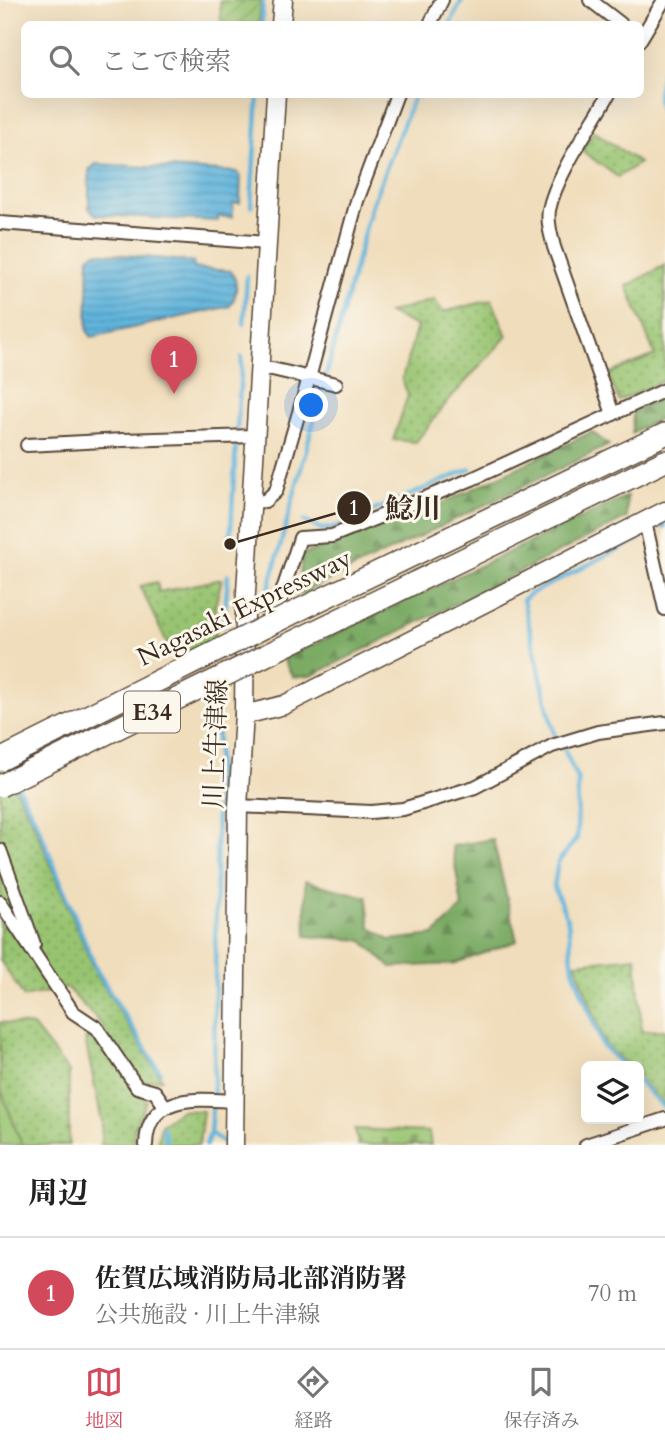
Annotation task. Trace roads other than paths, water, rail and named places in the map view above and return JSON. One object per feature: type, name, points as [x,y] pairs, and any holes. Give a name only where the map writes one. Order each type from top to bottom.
[{"type":"highway","name":"Nagasaki Expressway","points":[[0,760],[301,609],[665,434]]},
{"type":"highway","name":"Nagasaki Expressway","points":[[0,786],[665,461]]},
{"type":"main road","points":[[281,21],[283,0]]},
{"type":"main road","name":"川上牛津線","points":[[233,1145],[229,1101],[238,806],[244,715],[245,610],[276,98]]},
{"type":"main road","points":[[244,715],[284,705],[665,512]]},
{"type":"street","points":[[590,0],[617,21]]},
{"type":"street","points":[[644,35],[664,0]]},
{"type":"street","points":[[431,21],[439,2]]},
{"type":"street","points":[[250,502],[265,501],[276,491],[357,201],[396,98]]},
{"type":"street","points":[[607,98],[553,196],[549,228],[614,414]]},
{"type":"street","points":[[0,223],[267,243]]},
{"type":"street","points":[[258,369],[336,384]]},
{"type":"street","points":[[245,610],[279,602],[300,538],[332,536],[472,479],[665,390]]},
{"type":"street","points":[[27,445],[254,436]]},
{"type":"street","points":[[645,522],[665,609]]},
{"type":"street","points":[[238,806],[371,812],[403,809],[475,787],[552,746],[598,732],[665,723]]},
{"type":"street","points":[[0,850],[42,964]]},
{"type":"street","points":[[0,902],[73,1012],[97,1028],[137,1087],[155,1092],[165,1106]]},
{"type":"street","points":[[146,1145],[151,1121],[165,1106],[188,1098],[229,1101]]},
{"type":"street","points":[[586,1145],[665,1119]]},
{"type":"water","points":[[96,164],[237,172],[241,177],[240,203],[233,203],[233,217],[218,217],[218,221],[96,215],[89,208],[89,170]]},
{"type":"water","points":[[96,252],[193,262],[194,268],[231,271],[236,284],[235,297],[230,306],[92,337],[87,331],[89,256]]},
{"type":"waterway","points":[[262,21],[263,0]]},
{"type":"waterway","points":[[452,21],[462,0]]},
{"type":"waterway","points":[[665,62],[658,98],[665,118]]},
{"type":"waterway","points":[[251,206],[258,98]]},
{"type":"waterway","points":[[269,588],[372,204],[413,98]]},
{"type":"waterway","points":[[244,324],[247,276]]},
{"type":"waterway","points":[[237,429],[242,357]]},
{"type":"waterway","points":[[230,544],[236,445]]},
{"type":"waterway","points":[[304,521],[321,529],[333,528],[470,469]]},
{"type":"waterway","points":[[555,738],[523,600],[639,539]]},
{"type":"waterway","points":[[224,626],[228,575]]},
{"type":"waterway","points":[[206,1145],[210,1133],[214,1084],[218,700]]},
{"type":"waterway","points":[[564,749],[578,780],[577,838],[558,862],[554,887],[568,921],[573,969],[602,1045],[618,1061]]},
{"type":"waterway","points":[[17,785],[37,823],[97,971],[160,1072]]},
{"type":"waterway","points":[[644,1087],[665,1109]]},
{"type":"waterway","points":[[163,1128],[167,1145]]},
{"type":"waterway","points":[[210,1133],[225,1143]]},
{"type":"place","name":"佐賀広域消防局北部消防署","points":[[174,394]]},
{"type":"place","name":"鯰川","points":[[230,544]]}]
